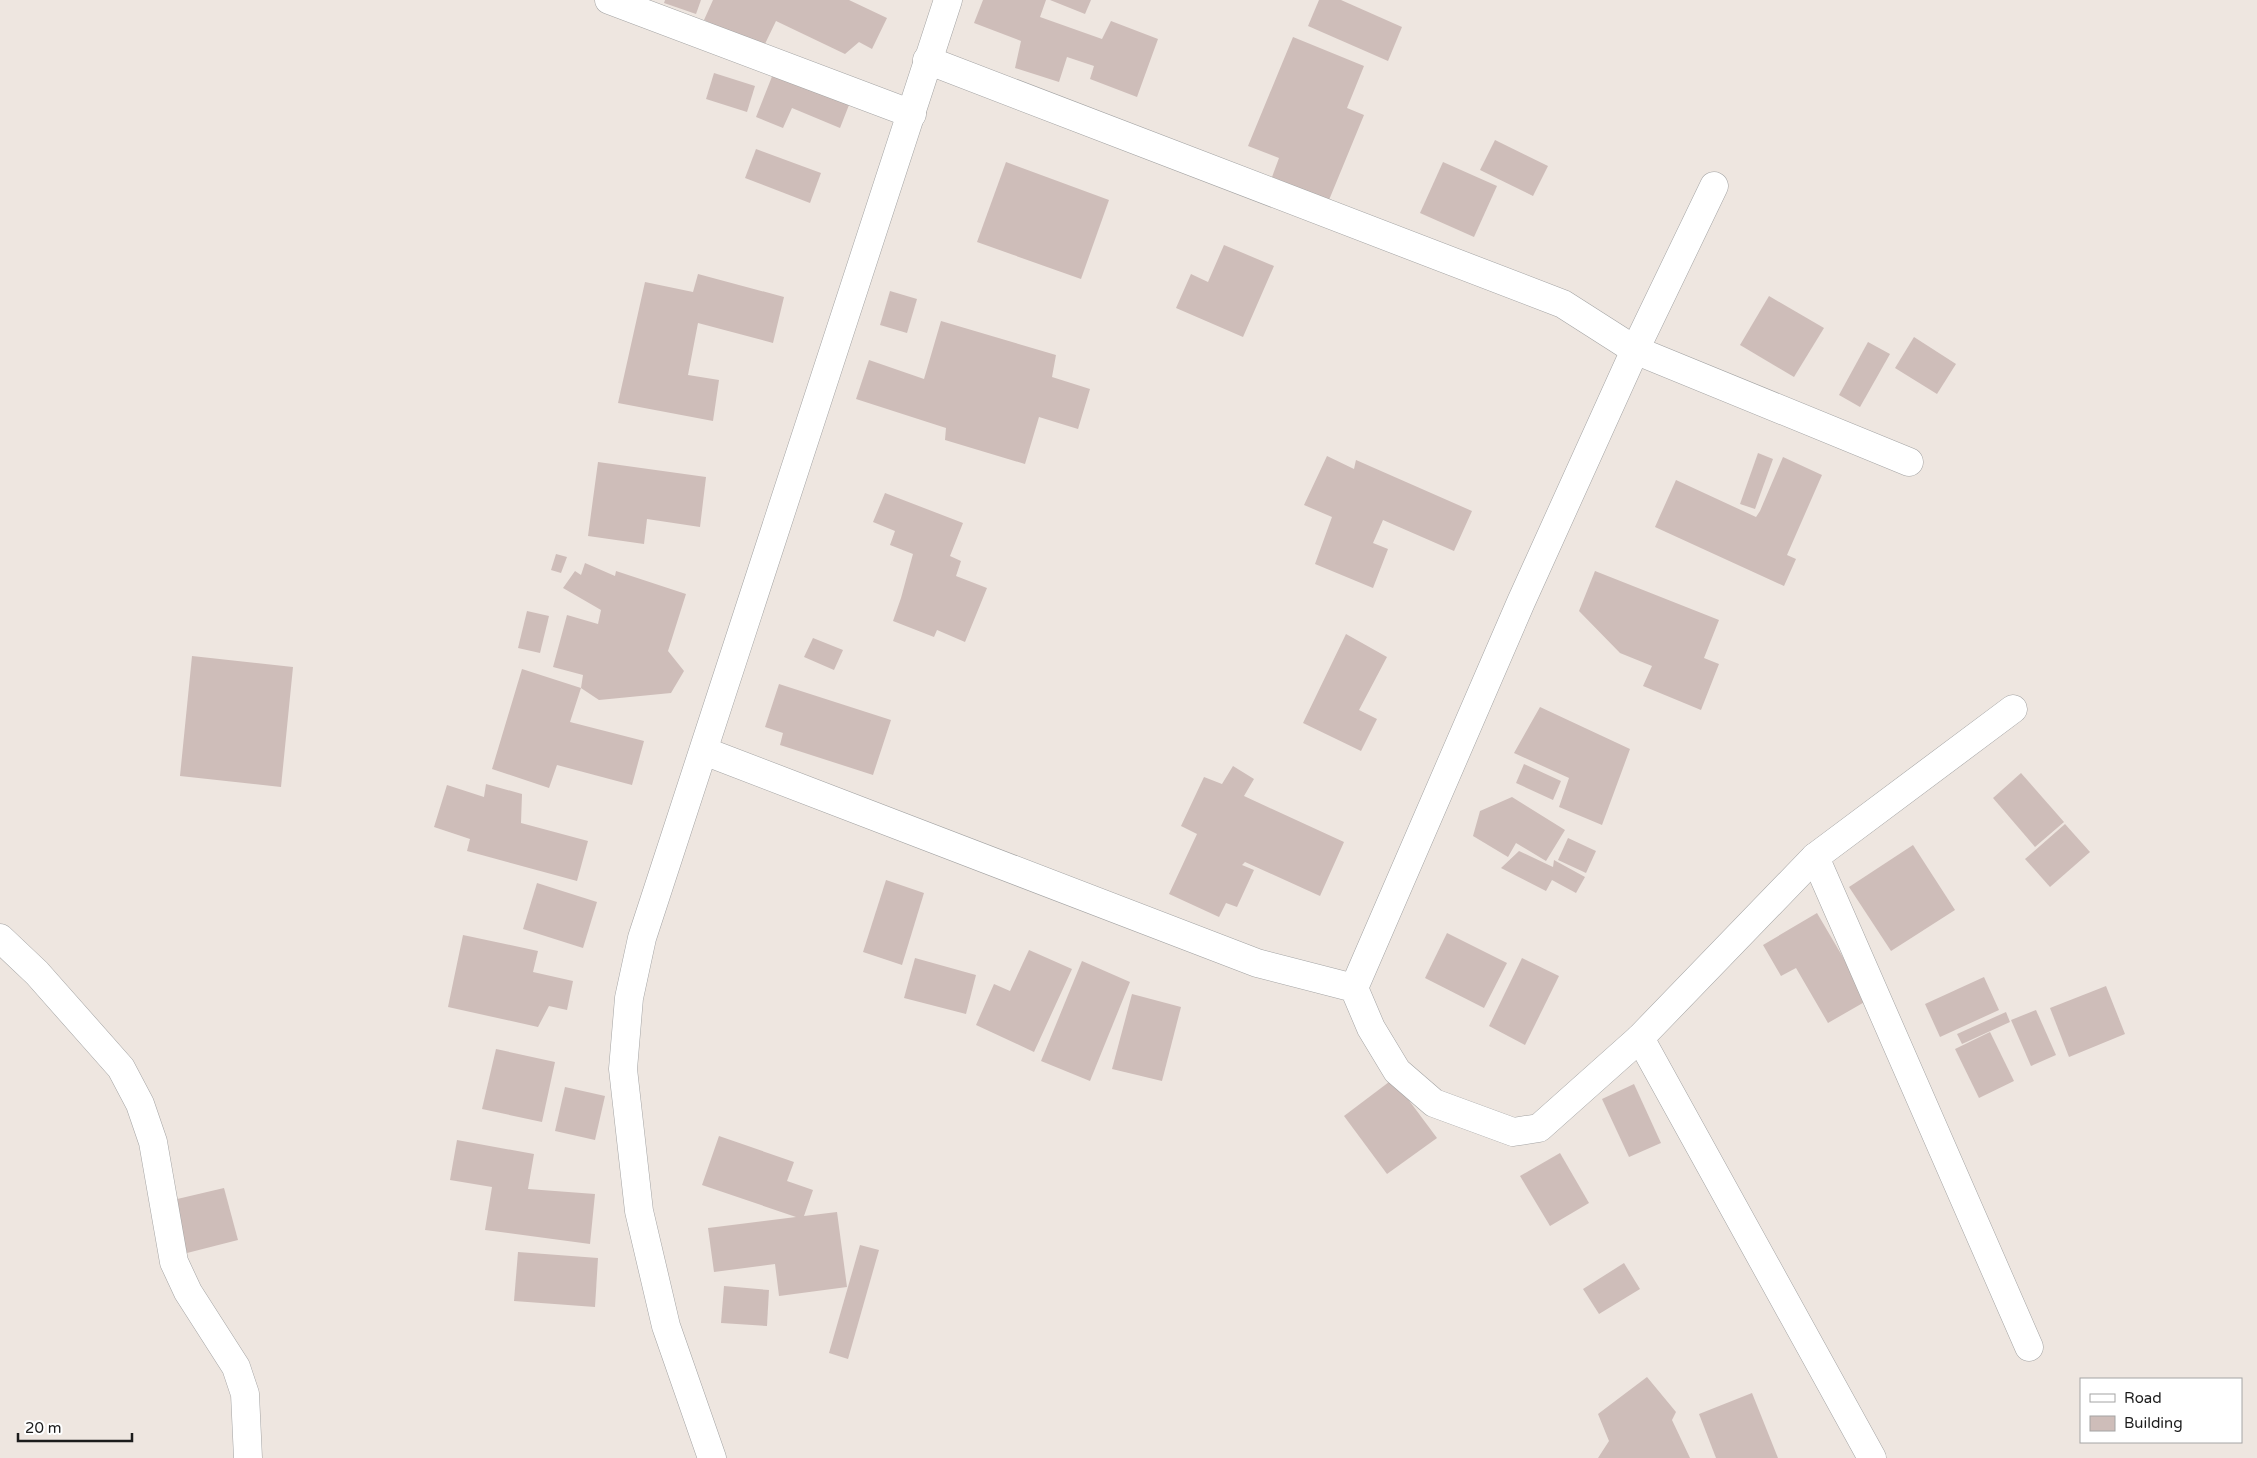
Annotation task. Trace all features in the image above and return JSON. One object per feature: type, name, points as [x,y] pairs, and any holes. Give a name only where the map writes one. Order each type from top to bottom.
[{"type":"street","points":[[609,0],[912,114]]},
{"type":"street","points":[[712,1458],[666,1326],[639,1212],[623,1069],[629,998],[642,938],[948,0]]},
{"type":"street","points":[[928,60],[1563,304],[1635,350],[1909,462]]},
{"type":"street","points":[[1714,186],[1635,350],[1521,602],[1354,988],[1371,1028],[1397,1071],[1434,1103],[1484,1123],[1513,1132],[1539,1128],[1640,1038],[1815,857],[2013,709]]},
{"type":"street","points":[[704,751],[1257,963],[1354,988]]},
{"type":"street","points":[[1815,857],[2029,1347]]},
{"type":"street","points":[[0,938],[37,973],[121,1068],[140,1104],[153,1142],[174,1262],[188,1292],[236,1367],[245,1394],[248,1458]]},
{"type":"street","points":[[1640,1038],[1872,1458]]},
{"type":"building","points":[[665,0],[701,0],[696,14],[664,3]]},
{"type":"building","points":[[713,0],[849,0],[887,18],[872,49],[859,42],[845,54],[776,21],[763,48],[704,20]]},
{"type":"building","points":[[983,0],[1046,0],[1040,17],[1102,39],[1111,21],[1158,39],[1137,97],[1090,79],[1094,66],[1067,57],[1059,82],[1015,68],[1021,41],[974,23]]},
{"type":"building","points":[[1050,0],[1091,0],[1085,14]]},
{"type":"building","points":[[1319,0],[1341,0],[1402,27],[1388,61],[1308,26]]},
{"type":"building","points":[[1293,37],[1364,66],[1347,108],[1364,115],[1329,200],[1272,177],[1279,158],[1248,146]]},
{"type":"building","points":[[714,73],[755,86],[747,112],[706,99]]},
{"type":"building","points":[[773,74],[849,105],[840,128],[792,108],[783,128],[756,117]]},
{"type":"building","points":[[1495,140],[1548,166],[1533,196],[1480,170]]},
{"type":"building","points":[[756,149],[821,173],[810,203],[745,178]]},
{"type":"building","points":[[1006,162],[1109,200],[1081,279],[977,242]]},
{"type":"building","points":[[1443,162],[1497,186],[1474,237],[1420,213]]},
{"type":"building","points":[[1224,245],[1274,266],[1243,337],[1176,308],[1191,274],[1208,282]]},
{"type":"building","points":[[698,274],[784,297],[773,343],[698,323],[688,375],[719,380],[713,421],[618,403],[645,282],[693,292]]},
{"type":"building","points":[[890,291],[917,299],[907,333],[880,325]]},
{"type":"building","points":[[1769,296],[1824,328],[1794,377],[1740,345]]},
{"type":"building","points":[[941,321],[1056,355],[1052,377],[1090,389],[1078,429],[1039,417],[1025,464],[945,440],[946,428],[856,399],[869,360],[924,379]]},
{"type":"building","points":[[1914,337],[1956,364],[1937,394],[1895,368]]},
{"type":"building","points":[[1868,342],[1890,354],[1860,407],[1839,395]]},
{"type":"building","points":[[1758,453],[1773,459],[1755,509],[1740,504]]},
{"type":"building","points":[[1327,456],[1354,469],[1356,460],[1472,511],[1454,551],[1383,520],[1373,543],[1388,549],[1373,588],[1315,564],[1332,517],[1304,505]]},
{"type":"building","points":[[1783,457],[1822,475],[1787,555],[1796,559],[1784,586],[1655,527],[1676,480],[1756,517]]},
{"type":"building","points":[[598,462],[706,477],[700,527],[647,519],[644,544],[588,536]]},
{"type":"building","points":[[885,493],[963,523],[950,556],[961,561],[956,576],[987,588],[965,642],[937,630],[934,637],[893,621],[913,554],[890,545],[895,531],[873,522]]},
{"type":"building","points":[[556,554],[567,557],[561,573],[551,570]]},
{"type":"building","points":[[585,563],[615,576],[616,571],[686,594],[668,651],[684,671],[671,693],[599,700],[581,688],[583,675],[553,667],[567,615],[598,624],[601,610],[563,588],[575,571],[581,575]]},
{"type":"building","points":[[1595,571],[1719,620],[1704,658],[1719,664],[1701,710],[1643,686],[1652,666],[1620,653],[1579,611]]},
{"type":"building","points":[[527,611],[549,616],[540,653],[518,648]]},
{"type":"building","points":[[1346,634],[1387,657],[1359,710],[1377,719],[1361,751],[1303,723]]},
{"type":"building","points":[[813,638],[843,650],[834,670],[804,657]]},
{"type":"building","points":[[192,656],[293,667],[281,787],[180,776]]},
{"type":"building","points":[[522,669],[581,688],[570,722],[644,741],[632,785],[557,765],[549,788],[492,769]]},
{"type":"building","points":[[779,684],[891,720],[873,775],[780,745],[783,733],[765,727]]},
{"type":"building","points":[[1540,707],[1630,749],[1602,825],[1559,807],[1569,778],[1514,753]]},
{"type":"building","points":[[1524,764],[1561,781],[1553,800],[1516,783]]},
{"type":"building","points":[[1233,766],[1254,779],[1244,796],[1344,842],[1320,896],[1245,862],[1242,865],[1254,870],[1237,907],[1226,903],[1219,917],[1169,894],[1197,834],[1181,826],[1204,777],[1222,784]]},
{"type":"building","points":[[2021,773],[2064,822],[2035,847],[1993,798]]},
{"type":"building","points":[[486,784],[522,794],[521,823],[588,841],[577,881],[467,851],[470,839],[434,827],[447,785],[484,797]]},
{"type":"building","points":[[1512,797],[1565,830],[1546,861],[1516,843],[1508,857],[1473,836],[1480,811]]},
{"type":"building","points":[[2065,824],[2090,852],[2050,887],[2025,859]]},
{"type":"building","points":[[1568,838],[1596,851],[1586,873],[1558,860]]},
{"type":"building","points":[[1913,845],[1955,910],[1891,951],[1849,887]]},
{"type":"building","points":[[1519,851],[1553,867],[1554,860],[1585,877],[1576,893],[1552,880],[1546,891],[1501,868]]},
{"type":"building","points":[[886,880],[924,893],[902,965],[863,952]]},
{"type":"building","points":[[537,883],[597,902],[583,948],[523,929]]},
{"type":"building","points":[[1817,913],[1868,1000],[1828,1023],[1796,968],[1781,976],[1763,945]]},
{"type":"building","points":[[1447,933],[1507,963],[1484,1008],[1425,978]]},
{"type":"building","points":[[463,935],[538,951],[533,972],[573,981],[567,1010],[549,1006],[538,1027],[448,1007]]},
{"type":"building","points":[[1029,950],[1072,969],[1034,1052],[976,1025],[994,984],[1010,991]]},
{"type":"building","points":[[915,958],[976,975],[966,1014],[904,998]]},
{"type":"building","points":[[1522,958],[1559,976],[1525,1045],[1489,1026]]},
{"type":"building","points":[[1082,961],[1130,982],[1090,1081],[1041,1061]]},
{"type":"building","points":[[1984,977],[1999,1010],[1940,1037],[1925,1004]]},
{"type":"building","points":[[2106,986],[2125,1034],[2069,1057],[2050,1008]]},
{"type":"building","points":[[1132,994],[1181,1007],[1162,1081],[1112,1069]]},
{"type":"building","points":[[2036,1010],[2056,1055],[2031,1066],[2011,1020]]},
{"type":"building","points":[[2006,1012],[2010,1022],[1962,1044],[1957,1034]]},
{"type":"building","points":[[1990,1032],[2014,1081],[1979,1098],[1955,1049]]},
{"type":"building","points":[[496,1049],[555,1062],[542,1122],[482,1109]]},
{"type":"building","points":[[1393,1079],[1437,1138],[1387,1174],[1344,1116]]},
{"type":"building","points":[[1634,1084],[1661,1143],[1629,1157],[1602,1099]]},
{"type":"building","points":[[565,1087],[605,1096],[595,1140],[555,1131]]},
{"type":"building","points":[[719,1136],[794,1162],[787,1181],[813,1190],[804,1216],[837,1212],[847,1287],[779,1296],[775,1264],[714,1272],[708,1228],[796,1217],[702,1185]]},
{"type":"building","points":[[457,1140],[534,1154],[528,1189],[595,1194],[590,1244],[485,1230],[492,1187],[450,1180]]},
{"type":"building","points":[[1560,1153],[1589,1203],[1550,1226],[1520,1176]]},
{"type":"building","points":[[224,1188],[238,1240],[187,1253],[173,1200]]},
{"type":"building","points":[[860,1245],[879,1250],[848,1359],[829,1353]]},
{"type":"building","points":[[518,1252],[598,1258],[595,1307],[514,1301]]},
{"type":"building","points":[[1624,1263],[1640,1289],[1599,1314],[1583,1289]]},
{"type":"building","points":[[724,1286],[769,1290],[767,1326],[721,1323]]},
{"type":"building","points":[[1647,1377],[1676,1412],[1672,1420],[1690,1458],[1598,1458],[1609,1441],[1598,1414]]},
{"type":"building","points":[[1752,1393],[1778,1458],[1716,1458],[1699,1414]]}]
